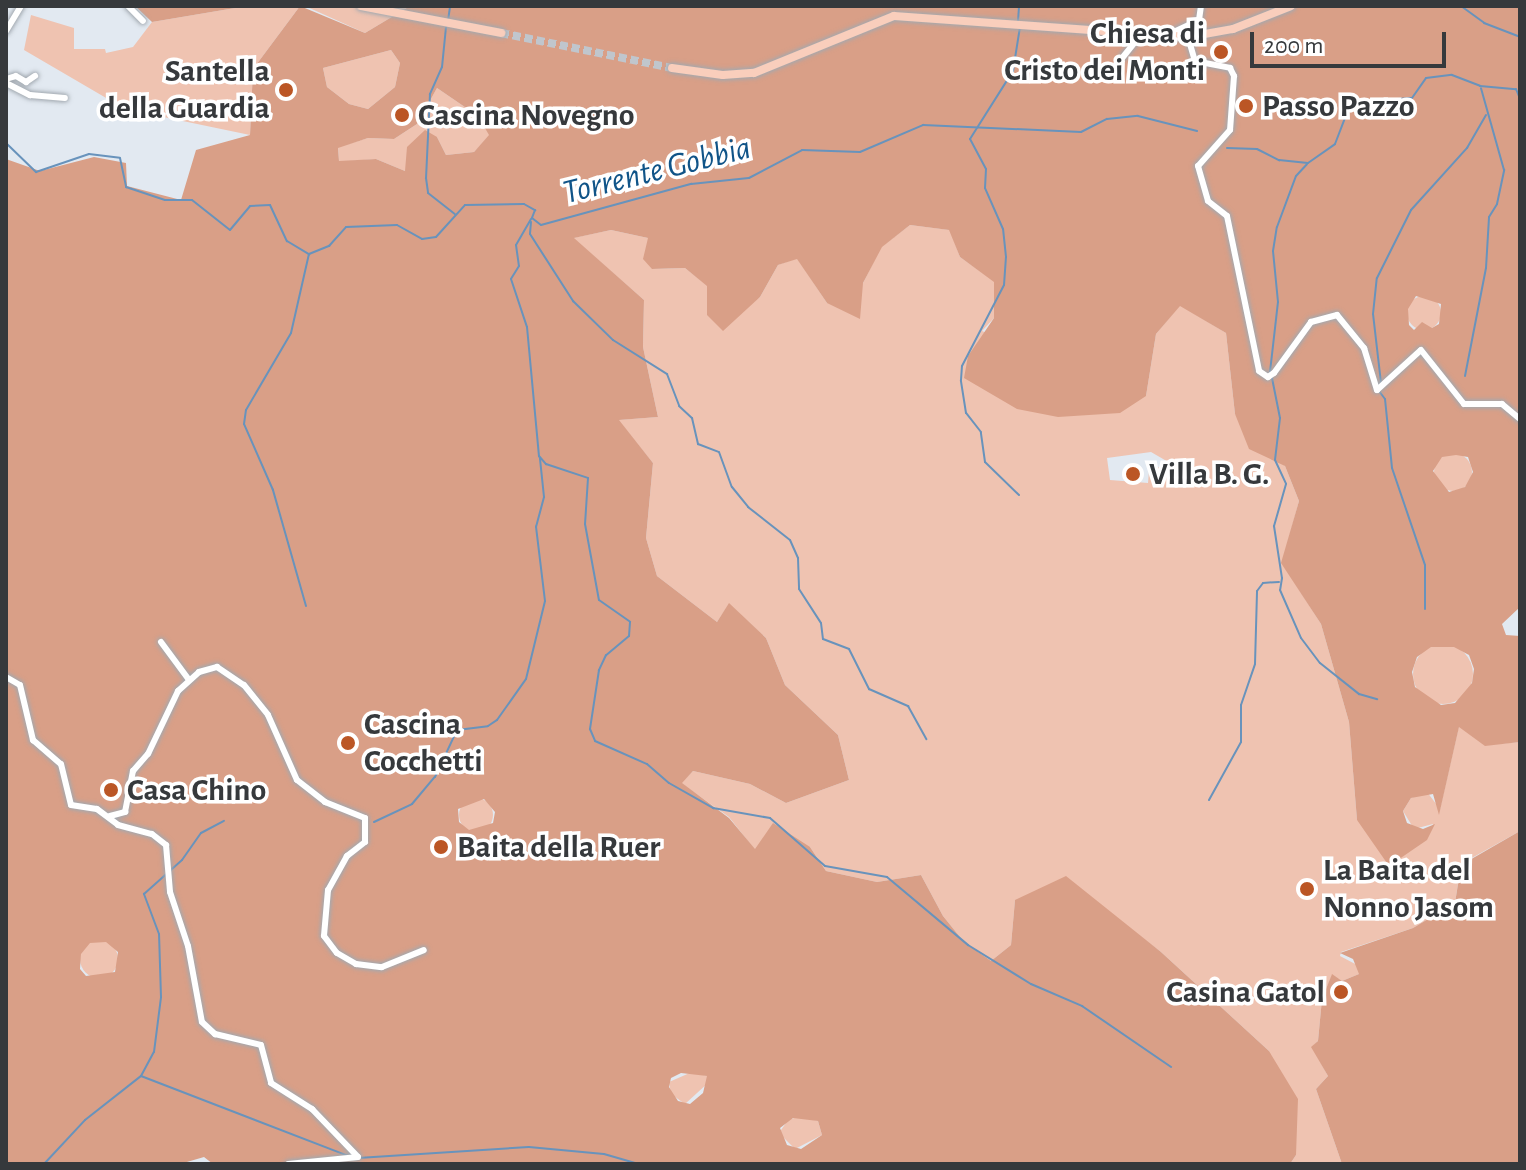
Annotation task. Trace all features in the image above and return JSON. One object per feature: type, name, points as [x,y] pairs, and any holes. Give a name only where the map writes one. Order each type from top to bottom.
[{"type":"main road","points":[[361,6],[497,32]]},
{"type":"main road","points":[[672,68],[723,75],[754,73],[858,26],[894,16],[920,15],[1188,37],[1259,20],[1291,6]]},
{"type":"street","points":[[6,31],[21,6]]},
{"type":"street","points":[[128,6],[143,21]]},
{"type":"street","points":[[1165,36],[1199,20],[1201,6]]},
{"type":"street","points":[[1188,37],[1195,61],[1230,68],[1234,76],[1230,130],[1198,166],[1208,201],[1227,216],[1259,371],[1268,377],[1274,373],[1311,322],[1337,315],[1364,348],[1377,390],[1421,350],[1469,407],[1502,404],[1520,419]]},
{"type":"street","points":[[1123,57],[1135,42]]},
{"type":"street","points":[[6,81],[16,76],[26,82],[35,76]]},
{"type":"street","points":[[6,81],[30,95],[65,98]]},
{"type":"street","points":[[161,642],[189,680]]},
{"type":"street","points":[[6,677],[20,685],[33,740],[61,764],[71,805],[110,816],[125,812],[133,771],[148,754],[178,691],[189,680],[217,667],[244,685],[268,715],[297,780],[325,802],[365,818],[368,836],[347,856],[328,890],[322,915],[324,936],[337,953],[356,964],[382,967],[424,950]]},
{"type":"street","points":[[110,816],[118,825],[152,834],[166,845],[170,892],[188,946],[202,1022],[215,1034],[261,1045],[267,1073],[277,1090],[312,1109],[358,1157],[288,1164]]},
{"type":"shaded area","points":[[135,6],[247,6],[152,22]]},
{"type":"shaded area","points":[[247,6],[300,6],[253,69],[250,135],[125,109],[24,50],[31,15],[74,28],[74,49],[105,49],[106,53],[133,47],[152,22]]},
{"type":"shaded area","points":[[300,6],[365,33],[410,6],[1520,6],[1520,607],[1502,624],[1506,635],[1520,636],[1520,742],[1485,746],[1459,727],[1439,815],[1433,794],[1411,798],[1403,811],[1407,823],[1423,829],[1435,824],[1427,840],[1389,866],[1357,820],[1349,722],[1321,624],[1281,563],[1299,501],[1285,466],[1249,449],[1235,414],[1226,333],[1180,306],[1156,334],[1146,396],[1120,413],[1058,417],[1017,409],[964,378],[968,356],[994,318],[994,282],[960,257],[949,230],[910,225],[882,247],[863,283],[860,319],[827,303],[797,259],[778,265],[760,297],[723,331],[707,315],[707,286],[685,268],[652,269],[643,259],[648,238],[611,230],[574,238],[644,300],[643,347],[658,417],[619,420],[653,463],[646,538],[657,576],[717,622],[729,603],[766,638],[785,685],[838,735],[849,780],[786,803],[750,784],[693,771],[682,783],[729,818],[755,849],[773,823],[810,847],[826,871],[877,882],[921,875],[943,916],[964,942],[991,961],[1011,945],[1015,900],[1066,876],[1161,952],[1269,1051],[1298,1099],[1296,1155],[1290,1164],[213,1164],[204,1157],[180,1164],[6,1164],[6,159],[40,171],[94,157],[126,163],[127,186],[181,200],[196,150],[250,135],[253,69]],"holes":[[[391,50],[400,63],[395,87],[368,109],[349,104],[327,87],[323,68]],[[437,88],[478,116],[489,135],[474,152],[446,155],[437,137],[425,130],[407,147],[405,171],[376,159],[339,161],[338,148],[368,138],[394,139],[417,124]],[[1416,296],[1441,304],[1439,324],[1432,328],[1422,322],[1414,330],[1409,325],[1408,309]],[[1456,455],[1468,457],[1473,472],[1465,487],[1449,492],[1433,471],[1442,457]],[[1431,647],[1454,647],[1469,655],[1474,669],[1472,683],[1455,703],[1441,705],[1415,687],[1412,672],[1417,657]],[[484,799],[495,812],[493,823],[469,830],[459,822],[458,809]],[[106,942],[118,952],[115,972],[86,976],[80,969],[81,954],[90,943]],[[681,1073],[707,1076],[703,1093],[690,1104],[678,1101],[669,1087],[671,1078]],[[793,1118],[818,1121],[822,1135],[801,1149],[787,1145],[780,1128]]]},
{"type":"shaded area","points":[[305,6],[410,6],[365,33]]},
{"type":"shaded area","points":[[391,50],[400,63],[395,87],[368,109],[349,104],[327,87],[323,68]]},
{"type":"shaded area","points":[[437,88],[478,116],[490,135],[474,152],[446,155],[437,137],[405,171],[376,159],[339,162],[338,147],[368,138],[394,139],[417,124]]},
{"type":"shaded area","points":[[910,225],[950,230],[960,257],[994,281],[994,318],[982,331],[1146,396],[1156,334],[1180,305],[1226,333],[1235,414],[1285,466],[1299,501],[1282,563],[1321,624],[1349,722],[1357,820],[1426,840],[1433,824],[1414,829],[1403,811],[1411,798],[1427,792],[1440,809],[1459,726],[1485,745],[1520,742],[1520,831],[1461,864],[1455,903],[1413,928],[1341,952],[1340,956],[1359,966],[1359,974],[1342,981],[1332,975],[1322,999],[1318,1041],[1312,1047],[1328,1076],[1316,1089],[1342,1164],[1290,1164],[1296,1155],[1269,1051],[1161,952],[1113,916],[1015,900],[1011,945],[991,961],[964,942],[943,916],[921,875],[877,882],[826,871],[810,847],[755,850],[729,817],[681,783],[693,771],[750,784],[786,803],[849,780],[838,735],[785,685],[766,638],[729,604],[717,622],[657,576],[646,538],[653,463],[618,420],[658,417],[643,347],[644,300],[573,238],[611,230],[648,238],[653,269],[685,268],[708,286],[707,315],[734,317],[760,297],[778,265],[797,258],[827,303],[863,283],[881,247]],"holes":[[[1151,452],[1170,463],[1149,471],[1148,483],[1110,480],[1107,458]]]},
{"type":"shaded area","points":[[1424,296],[1436,301],[1441,313],[1436,325],[1424,330],[1412,325],[1407,313],[1412,301]]},
{"type":"shaded area","points":[[1453,453],[1466,459],[1472,472],[1466,485],[1453,491],[1440,485],[1434,472],[1440,459]]},
{"type":"shaded area","points":[[1443,644],[1454,646],[1464,653],[1471,663],[1471,685],[1464,695],[1454,702],[1443,704],[1432,702],[1422,695],[1415,685],[1413,674],[1415,663],[1422,653],[1432,646]]},
{"type":"shaded area","points":[[476,798],[488,803],[493,815],[488,827],[476,832],[464,827],[459,815],[464,803]]},
{"type":"shaded area","points":[[1520,831],[1520,1164],[1342,1164],[1316,1089],[1328,1076],[1311,1047],[1318,1041],[1322,999],[1332,974],[1342,981],[1359,974],[1353,959],[1340,953],[1413,928],[1455,903],[1461,865]]},
{"type":"shaded area","points":[[99,940],[113,945],[118,959],[113,973],[99,978],[85,973],[80,959],[85,945]]},
{"type":"shaded area","points":[[692,1072],[707,1076],[708,1083],[685,1104],[671,1094],[669,1082]]},
{"type":"shaded area","points":[[800,1116],[818,1121],[822,1135],[795,1149],[779,1133],[788,1120]]},
{"type":"waterway","points":[[448,21],[450,6]]},
{"type":"waterway","points":[[1018,21],[1019,6]]},
{"type":"waterway","points":[[1461,6],[1484,23],[1520,37]]},
{"type":"waterway","points":[[446,27],[442,67],[430,94],[426,178],[428,193],[455,214]]},
{"type":"waterway","points":[[1019,495],[985,462],[981,432],[966,413],[961,380],[962,366],[1004,285],[1006,257],[1003,229],[985,188],[986,169],[970,139],[1013,71],[1020,27]]},
{"type":"waterway","points":[[1227,148],[1257,149],[1279,160],[1308,163],[1335,144],[1348,110],[1368,101],[1412,98],[1426,78],[1452,75],[1480,86],[1516,89],[1520,99]]},
{"type":"waterway","points":[[1465,376],[1486,268],[1489,217],[1497,204],[1504,170],[1481,88]]},
{"type":"waterway","points":[[1381,383],[1373,314],[1377,278],[1411,210],[1467,148],[1486,115]]},
{"type":"waterway","name":"Torrente Gobbia","points":[[6,143],[36,172],[89,154],[120,158],[126,187],[165,200],[192,200],[230,230],[250,206],[270,205],[287,241],[309,254],[329,246],[346,227],[397,225],[422,239],[436,237],[465,205],[524,204],[535,210],[532,218],[541,225],[691,184],[749,178],[802,150],[860,152],[923,125],[1081,132],[1107,119],[1138,116],[1197,131]]},
{"type":"waterway","points":[[1270,372],[1278,302],[1273,251],[1277,227],[1296,176],[1307,164]]},
{"type":"waterway","points":[[531,219],[516,245],[519,266],[511,279],[527,327],[539,456],[546,464],[588,478],[585,524],[599,600],[630,622],[629,636],[606,655],[599,670],[590,729],[595,741],[647,764],[669,783],[713,808],[770,818],[825,866],[887,877],[968,945],[1031,984],[1082,1006],[1171,1067]]},
{"type":"waterway","points":[[531,222],[530,234],[573,301],[613,340],[667,374],[679,406],[692,418],[698,444],[719,452],[732,487],[748,507],[790,540],[798,558],[799,589],[821,623],[823,639],[849,649],[869,689],[908,706],[926,739]]},
{"type":"waterway","points":[[306,606],[273,490],[244,424],[246,410],[291,333],[309,254]]},
{"type":"waterway","points":[[1272,378],[1280,418],[1275,460],[1286,484],[1274,526],[1282,578],[1280,590],[1301,638],[1320,663],[1359,694],[1377,699]]},
{"type":"waterway","points":[[1379,391],[1385,399],[1392,468],[1425,565],[1425,609]]},
{"type":"waterway","points":[[374,822],[412,804],[435,777],[457,730],[488,726],[497,720],[526,679],[545,601],[536,527],[544,497],[540,458]]},
{"type":"waterway","points":[[1209,800],[1241,742],[1241,705],[1255,664],[1257,591],[1263,583],[1279,582]]},
{"type":"waterway","points":[[44,1164],[85,1120],[141,1076],[154,1052],[161,997],[159,934],[144,894],[182,860],[201,833],[224,821]]},
{"type":"waterway","points":[[141,1076],[348,1156]]},
{"type":"waterway","points":[[358,1158],[529,1147],[604,1154],[639,1164]]},
{"type":"tunnel","points":[[501,33],[672,68]]},
{"type":"place","name":"Chiesa di Cristo dei Monti","points":[[1221,52]]},
{"type":"place","name":"Santella della Guardia","points":[[286,90]]},
{"type":"place","name":"Passo Pazzo","points":[[1246,106]]},
{"type":"place","name":"Cascina Novegno","points":[[402,115]]},
{"type":"place","name":"Villa B. G.","points":[[1133,474]]},
{"type":"place","name":"Cascina Cocchetti","points":[[348,743]]},
{"type":"place","name":"Casa Chino","points":[[111,790]]},
{"type":"place","name":"Baita della Ruer","points":[[441,847]]},
{"type":"place","name":"La Baita del Nonno Jasom","points":[[1307,889]]},
{"type":"place","name":"Casina Gatol","points":[[1341,992]]}]
